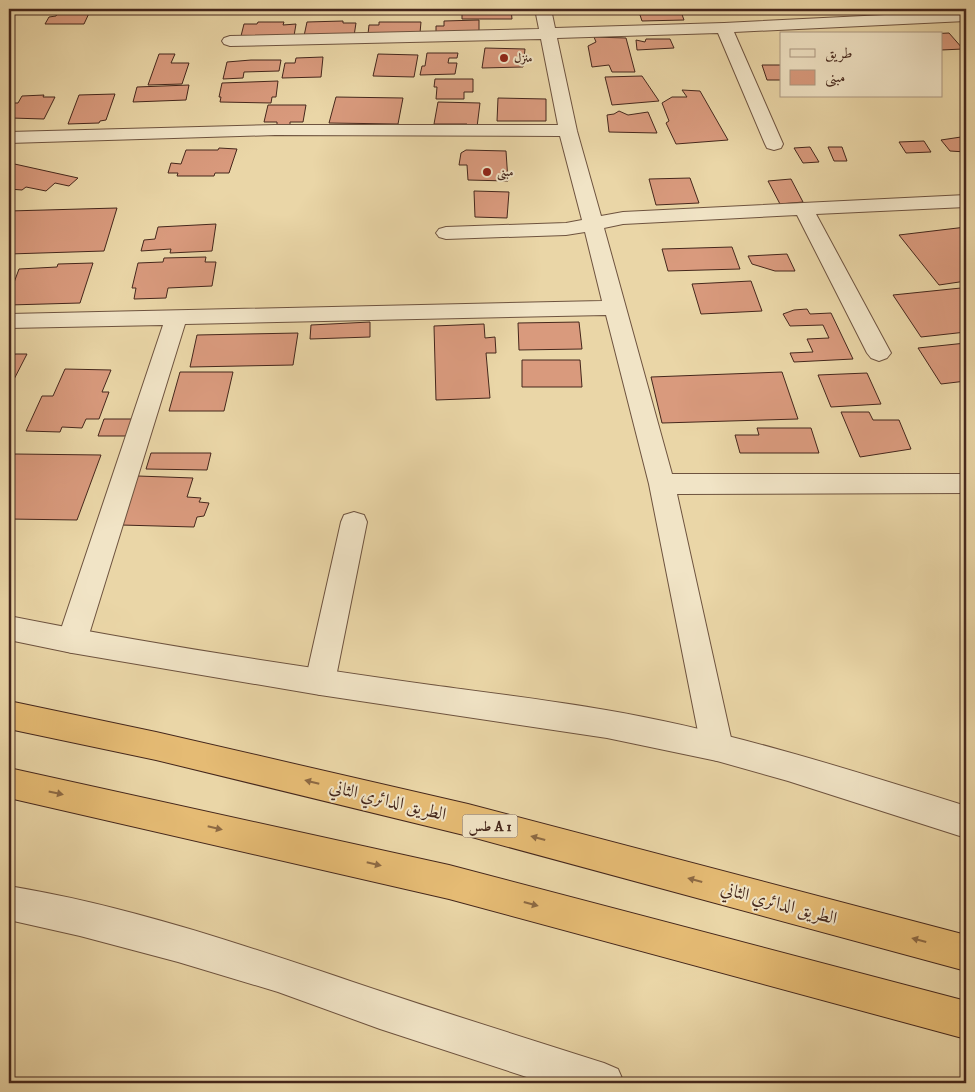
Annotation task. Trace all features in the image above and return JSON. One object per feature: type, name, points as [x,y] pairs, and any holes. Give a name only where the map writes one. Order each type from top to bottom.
[{"type":"highway","name":"الطريق الدائري الثاني","points":[[9,715],[156,746],[468,820],[966,953]]},
{"type":"highway","points":[[9,783],[449,882],[966,1020]]},
{"type":"street","points":[[543,9],[568,130],[662,484],[717,747]]},
{"type":"street","points":[[230,41],[477,37],[724,28],[966,16]]},
{"type":"street","points":[[724,28],[774,144]]},
{"type":"street","points":[[9,138],[275,130],[568,130]]},
{"type":"street","points":[[446,233],[566,229],[623,218],[966,201]]},
{"type":"street","points":[[804,210],[879,353]]},
{"type":"street","points":[[9,320],[616,308]]},
{"type":"street","points":[[72,641],[176,318]]},
{"type":"street","points":[[662,484],[966,484]]},
{"type":"street","points":[[320,682],[354,522]]},
{"type":"street","points":[[9,628],[72,641],[320,682],[607,724],[717,747],[788,766],[966,822]]},
{"type":"street","points":[[9,903],[89,920],[242,963],[604,1083]]},
{"type":"building","points":[[60,9],[91,9],[84,24],[45,24],[49,17],[56,16]]},
{"type":"building","points":[[262,9],[310,9],[261,11]]},
{"type":"building","points":[[371,9],[387,9],[386,13],[370,12]]},
{"type":"building","points":[[462,9],[511,9],[512,19],[462,19]]},
{"type":"building","points":[[638,9],[680,9],[684,20],[642,21]]},
{"type":"building","points":[[479,20],[479,33],[436,34],[436,26],[444,26],[444,21]]},
{"type":"building","points":[[343,21],[343,23],[356,23],[354,36],[304,36],[307,22]]},
{"type":"building","points":[[258,22],[284,22],[283,25],[296,24],[294,36],[241,36],[244,24],[257,24]]},
{"type":"building","points":[[379,22],[421,22],[420,33],[368,34],[369,25],[379,25]]},
{"type":"building","points":[[942,33],[949,33],[963,49],[942,50]]},
{"type":"building","points":[[594,37],[626,38],[635,72],[612,72],[609,65],[592,67],[588,46],[596,42]]},
{"type":"building","points":[[646,39],[670,39],[674,48],[637,50],[636,40],[645,42]]},
{"type":"building","name":"منزل","points":[[485,48],[525,49],[523,67],[482,68]]},
{"type":"building","points":[[427,53],[458,53],[457,58],[449,58],[448,63],[457,63],[455,74],[420,75],[422,66],[425,66]]},
{"type":"building","points":[[159,54],[175,54],[171,63],[189,63],[182,84],[148,85]]},
{"type":"building","points":[[378,54],[418,55],[414,77],[373,76]]},
{"type":"building","points":[[323,57],[321,77],[282,78],[285,63],[295,63],[296,58]]},
{"type":"building","points":[[281,60],[279,71],[244,72],[243,78],[223,79],[227,62]]},
{"type":"building","points":[[762,65],[780,65],[780,80],[767,80]]},
{"type":"building","points":[[642,76],[659,101],[612,105],[605,77]]},
{"type":"building","points":[[435,79],[473,79],[473,92],[464,92],[464,99],[436,99],[437,87],[434,87]]},
{"type":"building","points":[[278,81],[276,97],[272,97],[271,103],[220,102],[221,97],[219,97],[222,83]]},
{"type":"building","points":[[189,85],[186,100],[133,102],[137,87]]},
{"type":"building","points":[[682,90],[700,91],[728,140],[676,144],[666,123],[669,121],[662,103],[672,97],[687,97]]},
{"type":"building","points":[[115,94],[106,120],[99,123],[68,124],[79,95]]},
{"type":"building","points":[[44,95],[43,97],[55,97],[44,119],[11,118],[14,112],[9,112],[9,103],[18,103],[22,96]]},
{"type":"building","points":[[336,97],[403,98],[398,124],[329,123]]},
{"type":"building","points":[[498,98],[546,99],[546,121],[497,121]]},
{"type":"building","points":[[438,102],[480,103],[477,127],[467,127],[467,124],[434,124]]},
{"type":"building","points":[[268,105],[306,105],[303,122],[277,125],[277,122],[264,122]]},
{"type":"building","points":[[619,111],[628,115],[648,112],[657,133],[609,132],[607,115]]},
{"type":"building","points":[[961,137],[966,143],[966,152],[950,151],[941,140]]},
{"type":"building","points":[[924,141],[931,152],[906,153],[899,142]]},
{"type":"building","points":[[810,147],[819,162],[803,163],[794,148]]},
{"type":"building","points":[[828,147],[842,147],[847,161],[834,161]]},
{"type":"building","points":[[219,148],[237,149],[229,173],[215,173],[214,176],[177,176],[178,173],[168,173],[171,163],[181,164],[186,150],[218,150]]},
{"type":"building","name":"مبنى","points":[[466,150],[506,151],[508,181],[468,180],[467,165],[459,165],[461,153]]},
{"type":"building","points":[[10,163],[78,178],[69,186],[55,183],[46,191],[26,187],[22,190],[9,189]]},
{"type":"building","points":[[690,178],[699,203],[656,205],[649,179]]},
{"type":"building","points":[[791,179],[803,202],[780,204],[768,181]]},
{"type":"building","name":"مبنى","points":[[474,191],[509,192],[507,218],[475,217]]},
{"type":"building","points":[[117,208],[104,251],[9,254],[9,211]]},
{"type":"building","points":[[216,224],[212,251],[170,253],[171,249],[141,251],[144,240],[155,239],[158,227]]},
{"type":"building","points":[[966,227],[966,281],[939,285],[899,235]]},
{"type":"building","points":[[732,247],[740,269],[668,271],[662,249]]},
{"type":"building","points":[[787,254],[795,271],[775,271],[752,264],[748,256]]},
{"type":"building","points":[[206,257],[205,262],[216,262],[212,286],[168,288],[166,298],[134,299],[136,288],[132,288],[138,263],[163,262],[164,258]]},
{"type":"building","points":[[93,263],[80,303],[9,305],[9,296],[19,269],[57,267],[58,264]]},
{"type":"building","points":[[751,281],[762,311],[701,314],[692,284]]},
{"type":"building","points":[[961,288],[966,295],[966,332],[921,337],[893,295]]},
{"type":"building","points":[[807,309],[810,314],[831,313],[853,359],[794,362],[790,353],[813,352],[807,339],[829,338],[823,325],[790,326],[783,314],[794,310]]},
{"type":"building","points":[[370,322],[370,337],[310,339],[311,325]]},
{"type":"building","points":[[579,322],[582,349],[519,350],[518,323]]},
{"type":"building","points":[[484,324],[485,338],[495,337],[496,353],[486,353],[490,398],[436,400],[434,326]]},
{"type":"building","points":[[298,333],[293,365],[190,367],[197,335]]},
{"type":"building","points":[[966,343],[966,381],[941,384],[918,348]]},
{"type":"building","points":[[15,354],[27,354],[9,389],[9,357],[14,357]]},
{"type":"building","points":[[522,360],[580,360],[582,387],[522,387]]},
{"type":"building","points":[[65,369],[111,370],[102,392],[109,392],[99,419],[86,419],[82,428],[62,427],[60,432],[26,431],[42,396],[53,396]]},
{"type":"building","points":[[180,372],[233,372],[224,411],[169,411]]},
{"type":"building","points":[[782,372],[798,419],[662,423],[651,377]]},
{"type":"building","points":[[867,373],[881,404],[831,407],[818,375]]},
{"type":"building","points":[[841,412],[869,412],[873,420],[899,420],[911,449],[860,457]]},
{"type":"building","points":[[104,419],[132,419],[127,436],[98,436]]},
{"type":"building","points":[[757,428],[811,428],[819,453],[740,453],[735,435],[759,435]]},
{"type":"building","points":[[151,453],[211,453],[207,470],[146,469]]},
{"type":"building","points":[[15,454],[101,455],[77,520],[9,519],[9,467]]},
{"type":"building","points":[[138,476],[193,478],[187,497],[201,498],[199,502],[209,503],[204,516],[197,517],[194,527],[121,525]]},
{"type":"place","name":"منزل","points":[[504,58]]},
{"type":"place","name":"مبنى","points":[[487,172]]}]
